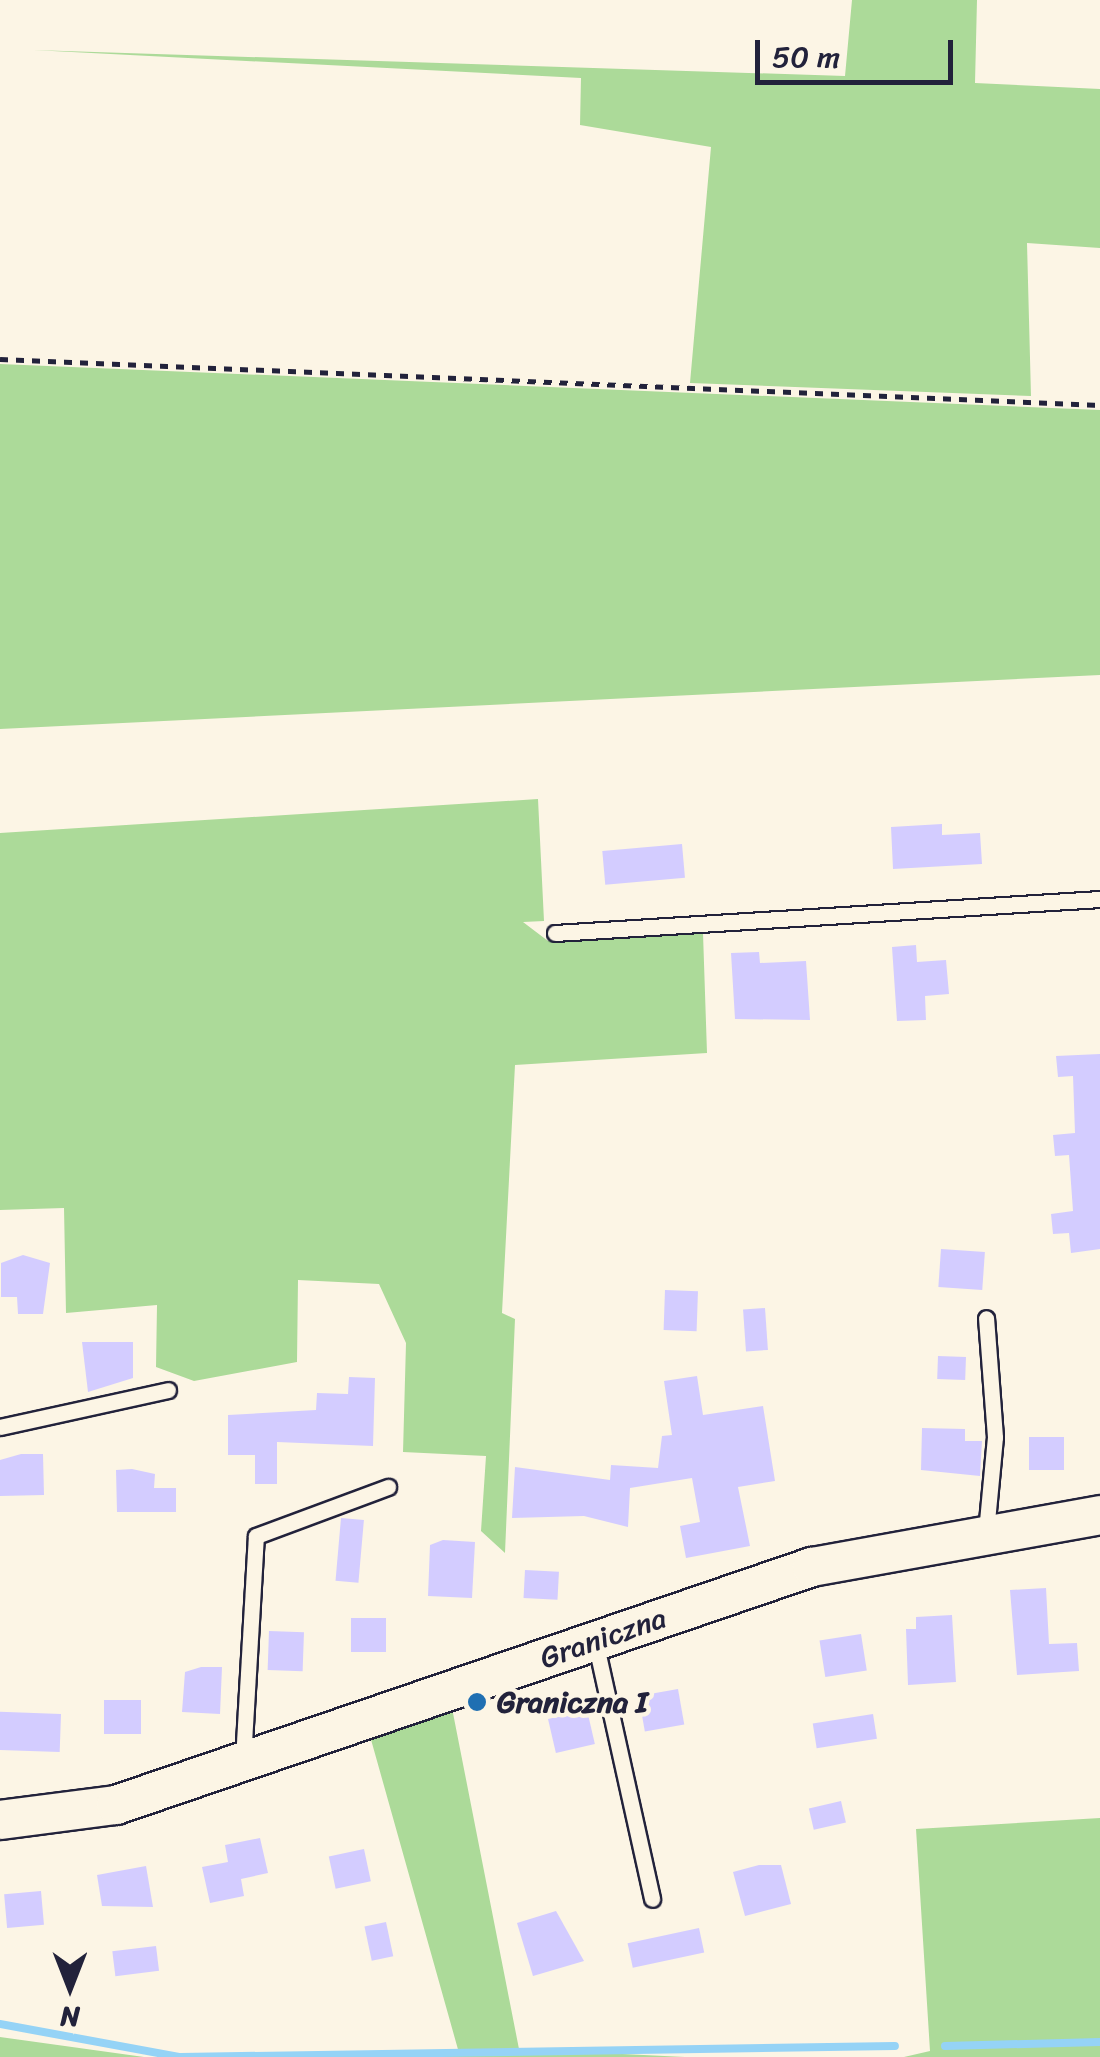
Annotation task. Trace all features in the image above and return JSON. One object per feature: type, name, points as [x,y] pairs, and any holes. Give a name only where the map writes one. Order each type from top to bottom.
[{"type":"street","name":"Graniczna","points":[[0,1820],[116,1806],[812,1567],[986,1532],[1100,1515]]},
{"type":"lane","points":[[554,932],[1100,899]]},
{"type":"lane","points":[[986,1318],[994,1436],[986,1532]]},
{"type":"lane","points":[[0,1428],[168,1390]]},
{"type":"lane","points":[[242,1762],[256,1536],[388,1487]]},
{"type":"lane","points":[[595,1641],[652,1899]]},
{"type":"path","points":[[0,359],[1100,405]]},
{"type":"green space","points":[[852,0],[977,0],[975,83],[1100,89],[1100,248],[1027,243],[1031,396],[690,383],[711,147],[580,125],[581,78],[33,50],[845,76]]},
{"type":"green space","points":[[0,364],[1100,410],[1100,675],[0,729]]},
{"type":"green space","points":[[538,799],[544,921],[523,922],[548,941],[703,933],[707,1053],[515,1065],[502,1313],[515,1319],[505,1553],[481,1531],[486,1456],[403,1452],[406,1343],[379,1284],[298,1280],[297,1362],[194,1381],[156,1367],[157,1305],[66,1313],[64,1208],[0,1210],[0,833]]},
{"type":"green space","points":[[452,1708],[519,2049],[685,2057],[403,2057],[459,2053],[370,1736]]},
{"type":"green space","points":[[1100,1818],[1100,2057],[904,2057],[930,2051],[916,1829]]},
{"type":"green space","points":[[0,2037],[144,2057],[0,2057]]},
{"type":"building","points":[[942,824],[942,835],[980,833],[982,864],[893,869],[891,827]]},
{"type":"building","points":[[682,844],[685,878],[605,885],[602,851]]},
{"type":"building","points":[[916,945],[917,962],[946,960],[949,994],[925,996],[926,1020],[897,1021],[892,947]]},
{"type":"building","points":[[759,952],[760,963],[806,961],[810,1020],[735,1019],[731,953]]},
{"type":"building","points":[[1100,1054],[1100,1249],[1071,1253],[1069,1233],[1053,1234],[1051,1214],[1073,1211],[1069,1155],[1055,1156],[1053,1135],[1075,1133],[1073,1076],[1058,1077],[1056,1056]]},
{"type":"building","points":[[941,1249],[985,1252],[982,1290],[938,1287]]},
{"type":"building","points":[[23,1255],[50,1263],[43,1314],[18,1314],[17,1297],[1,1297],[1,1263]]},
{"type":"building","points":[[665,1290],[698,1291],[697,1331],[664,1330]]},
{"type":"building","points":[[765,1308],[768,1350],[746,1351],[743,1310]]},
{"type":"building","points":[[82,1342],[133,1342],[133,1378],[88,1392]]},
{"type":"building","points":[[938,1356],[966,1357],[965,1380],[937,1379]]},
{"type":"building","points":[[697,1376],[703,1415],[763,1406],[775,1481],[738,1487],[750,1546],[686,1558],[680,1526],[700,1522],[692,1478],[630,1488],[628,1527],[584,1516],[512,1518],[515,1467],[610,1480],[611,1465],[658,1468],[662,1436],[672,1435],[664,1381]]},
{"type":"building","points":[[349,1377],[375,1378],[373,1446],[277,1442],[277,1484],[255,1484],[255,1455],[228,1455],[228,1415],[316,1410],[317,1393],[348,1394]]},
{"type":"building","points":[[922,1428],[965,1429],[965,1441],[982,1441],[980,1476],[921,1470]]},
{"type":"building","points":[[1029,1437],[1064,1437],[1064,1470],[1029,1470]]},
{"type":"building","points":[[21,1454],[43,1454],[44,1495],[0,1496],[0,1460]]},
{"type":"building","points":[[116,1470],[155,1474],[154,1488],[176,1488],[176,1512],[117,1512]]},
{"type":"building","points":[[341,1518],[364,1520],[358,1583],[336,1581]]},
{"type":"building","points":[[443,1540],[475,1542],[472,1598],[428,1596],[430,1545]]},
{"type":"building","points":[[525,1570],[559,1572],[557,1600],[524,1598]]},
{"type":"building","points":[[1046,1588],[1049,1644],[1077,1643],[1079,1671],[1017,1675],[1010,1590]]},
{"type":"building","points":[[952,1615],[956,1682],[908,1685],[906,1629],[916,1629],[916,1617]]},
{"type":"building","points":[[351,1618],[386,1618],[386,1652],[351,1652]]},
{"type":"building","points":[[269,1631],[304,1632],[303,1671],[268,1670]]},
{"type":"building","points":[[861,1634],[867,1671],[825,1677],[820,1641]]},
{"type":"building","points":[[222,1667],[220,1714],[182,1712],[185,1672]]},
{"type":"building","points":[[678,1689],[684,1724],[645,1731],[639,1696]]},
{"type":"building","points":[[104,1700],[141,1700],[141,1734],[104,1734]]},
{"type":"building","points":[[587,1710],[595,1744],[556,1753],[548,1719]]},
{"type":"building","points":[[0,1712],[61,1714],[60,1752],[0,1750]]},
{"type":"building","points":[[873,1714],[877,1739],[817,1748],[813,1724]]},
{"type":"building","points":[[841,1801],[846,1822],[814,1830],[809,1808]]},
{"type":"building","points":[[260,1838],[268,1873],[241,1879],[244,1896],[210,1903],[202,1867],[228,1862],[225,1845]]},
{"type":"building","points":[[364,1849],[371,1881],[336,1889],[329,1856]]},
{"type":"building","points":[[759,1865],[781,1865],[791,1904],[745,1916],[733,1872]]},
{"type":"building","points":[[146,1866],[153,1907],[102,1906],[97,1875]]},
{"type":"building","points":[[41,1891],[44,1925],[7,1928],[4,1894]]},
{"type":"building","points":[[556,1911],[584,1961],[533,1976],[517,1923]]},
{"type":"building","points":[[386,1922],[393,1956],[372,1961],[364,1927]]},
{"type":"building","points":[[699,1928],[704,1952],[633,1968],[628,1943]]},
{"type":"building","points":[[156,1946],[159,1971],[115,1976],[112,1951]]},
{"type":"waterway","points":[[0,2024],[179,2057]]},
{"type":"waterway","points":[[945,2046],[1100,2042]]},
{"type":"waterway","points":[[181,2057],[895,2046]]},
{"type":"place","name":"Graniczna I","points":[[477,1702]]}]
